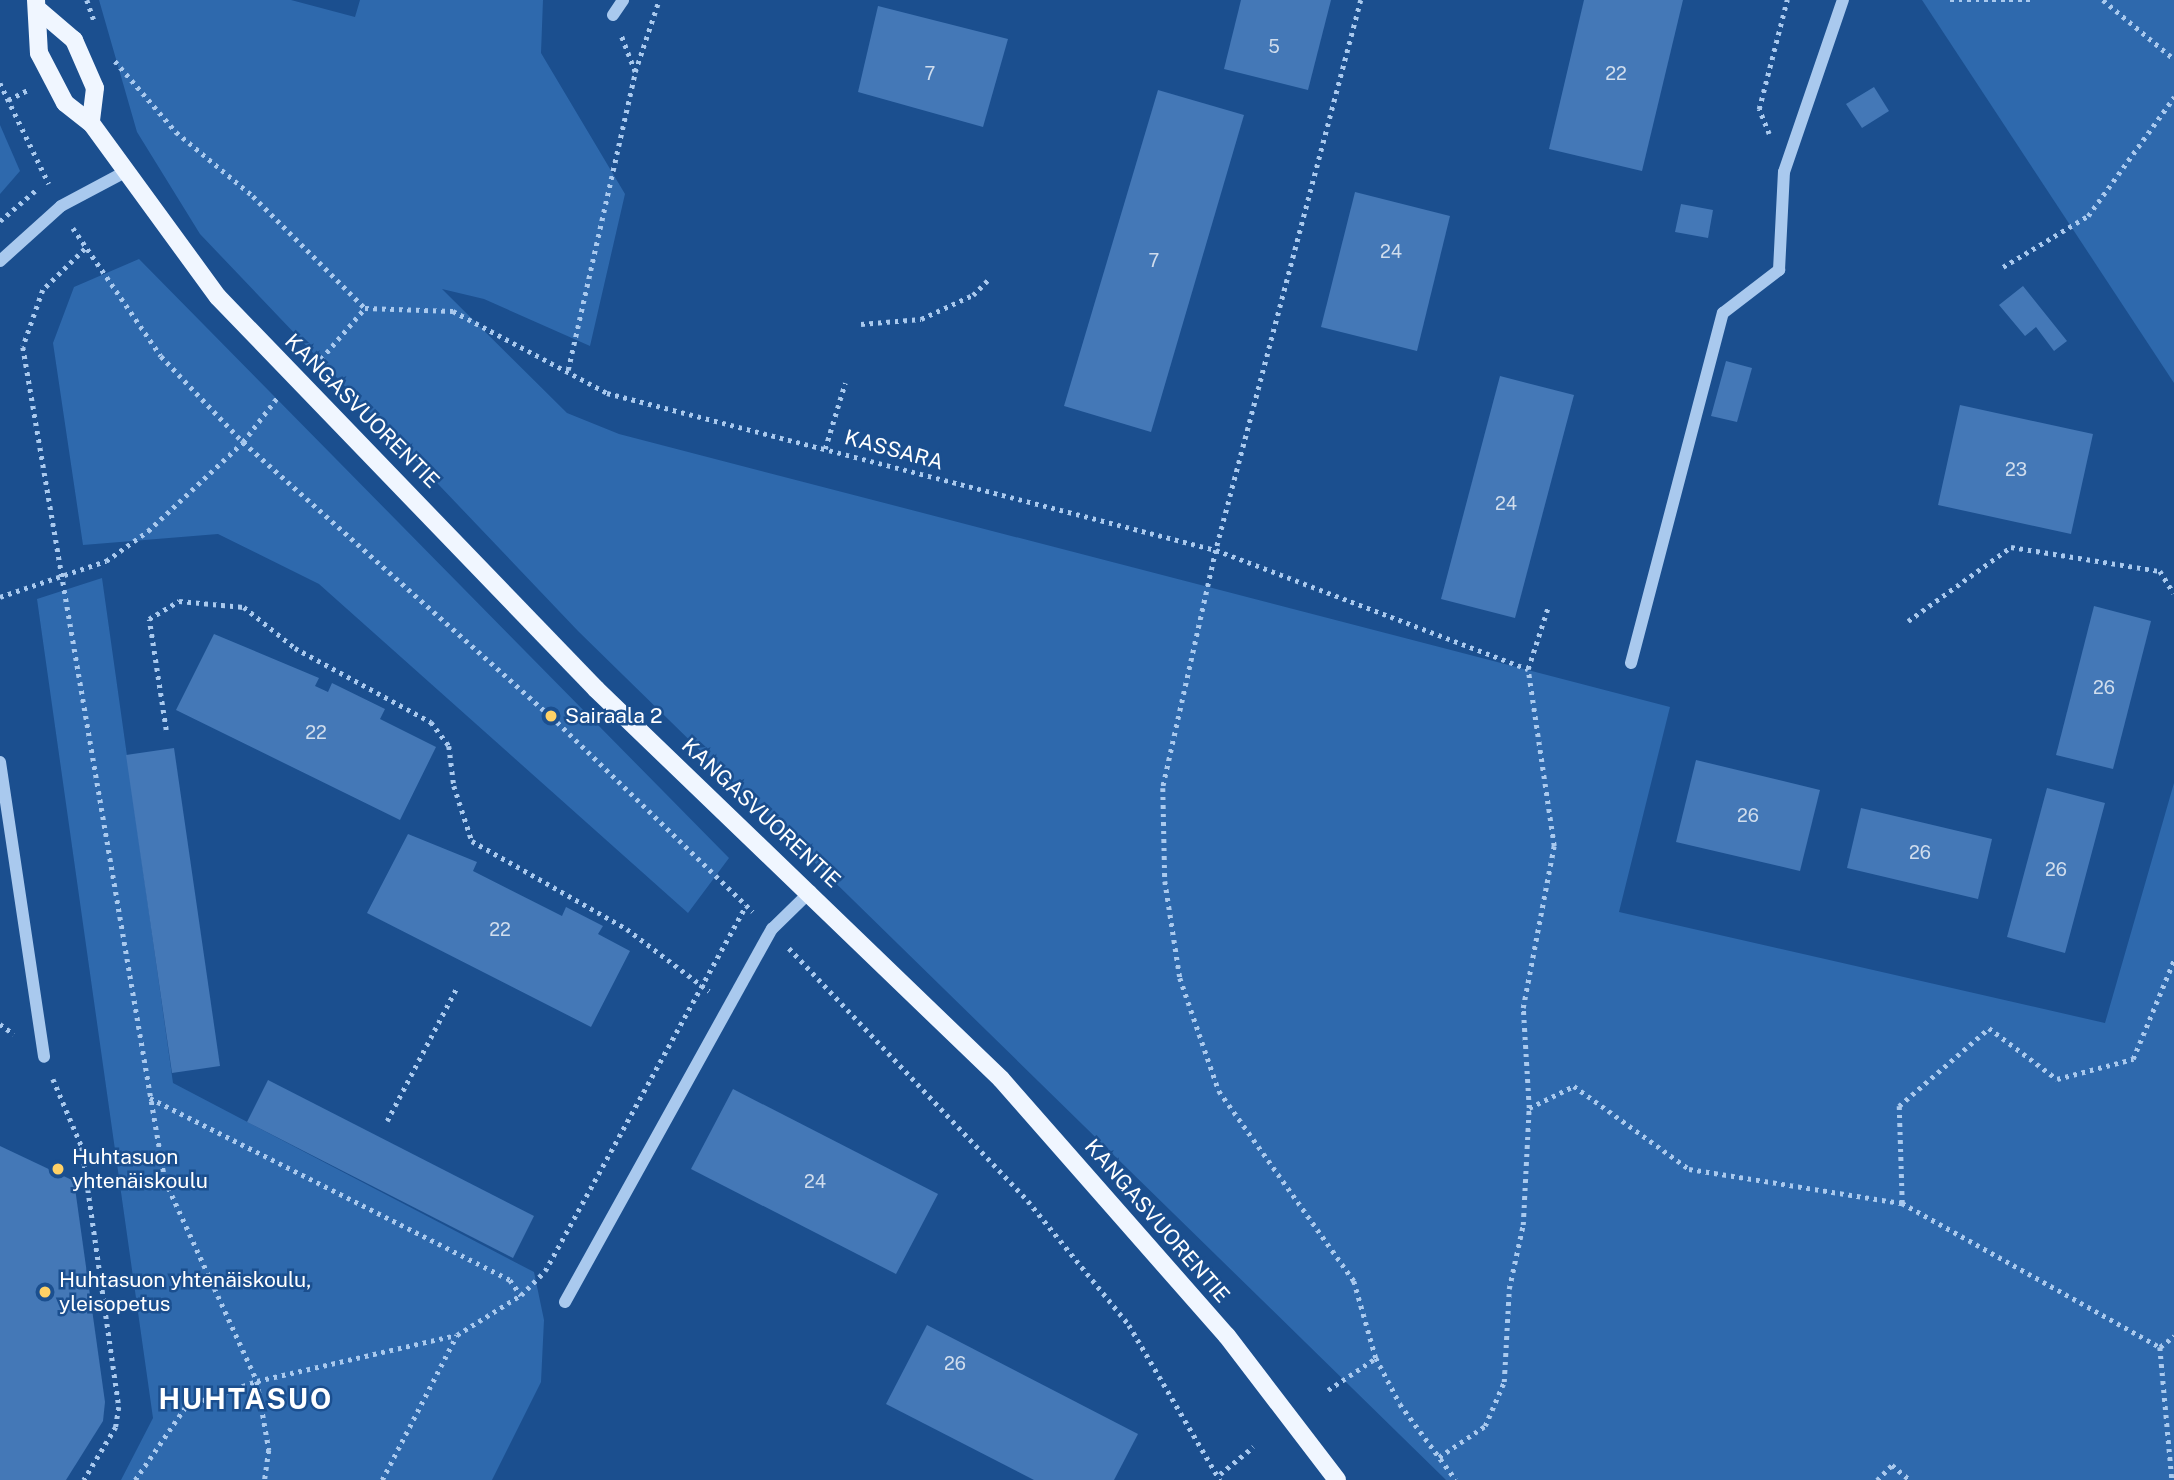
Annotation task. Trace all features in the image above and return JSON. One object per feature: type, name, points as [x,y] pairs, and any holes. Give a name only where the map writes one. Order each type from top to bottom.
[{"type":"main road","name":"KANGASVUORENTIE","points":[[38,5],[74,40],[95,88],[91,123]]},
{"type":"main road","name":"KANGASVUORENTIE","points":[[38,5],[39,53],[65,103],[91,123],[123,173],[218,297],[596,689],[811,891],[1001,1079],[1130,1221],[1337,1480]]},
{"type":"street","points":[[613,15],[623,0]]},
{"type":"street","points":[[1631,663],[1723,313],[1779,270],[1784,172],[1843,0]]},
{"type":"street","points":[[0,261],[61,205],[123,173]]},
{"type":"street","points":[[0,762],[44,1057]]},
{"type":"street","points":[[565,1302],[772,929],[811,891]]},
{"type":"path","points":[[568,371],[635,72],[659,0]]},
{"type":"path","points":[[1361,0],[1216,550],[1163,788],[1165,881],[1181,978],[1219,1091],[1354,1281],[1376,1358],[1399,1404],[1456,1480]]},
{"type":"path","points":[[1784,172],[1759,109],[1787,0]]},
{"type":"path","points":[[1950,0],[2035,0]]},
{"type":"path","points":[[2103,0],[2174,59]]},
{"type":"path","points":[[613,15],[635,72]]},
{"type":"path","points":[[83,64],[108,52],[176,132],[253,196],[365,308],[321,359]]},
{"type":"path","points":[[8,100],[52,78]]},
{"type":"path","points":[[0,83],[47,180],[85,249],[161,356],[243,443],[551,716],[772,929],[1028,1201],[1129,1325],[1220,1477],[1253,1447]]},
{"type":"path","points":[[2003,267],[2088,216],[2174,97]]},
{"type":"path","points":[[0,221],[47,180]]},
{"type":"path","points":[[85,249],[43,290],[23,347],[59,577],[165,1180],[257,1381],[269,1450],[265,1480]]},
{"type":"path","points":[[861,324],[921,319],[973,295],[988,280]]},
{"type":"path","name":"KASSARA","points":[[365,308],[453,311],[607,393],[1216,550],[1528,669]]},
{"type":"path","points":[[825,449],[845,383]]},
{"type":"path","points":[[0,597],[106,561],[148,531],[243,443],[277,398]]},
{"type":"path","points":[[1908,621],[2011,547],[2160,571],[2174,593]]},
{"type":"path","points":[[166,730],[149,619],[178,601],[244,607],[295,648],[431,722],[449,746],[454,786],[472,841],[626,929],[729,1007]]},
{"type":"path","points":[[1439,1457],[1485,1426],[1504,1382],[1529,1108],[1523,1008],[1554,846],[1528,669],[1548,607]]},
{"type":"path","points":[[135,1480],[186,1406],[257,1381],[457,1335],[521,1295],[545,1270],[576,1221],[746,905]]},
{"type":"path","points":[[1902,1203],[1899,1106],[1989,1028],[2057,1079],[2133,1059],[2174,960]]},
{"type":"path","points":[[387,1121],[456,989]]},
{"type":"path","points":[[44,1057],[82,1147],[119,1407],[116,1427],[84,1480]]},
{"type":"path","points":[[1529,1108],[1574,1086],[1689,1169],[1902,1203],[2160,1347]]},
{"type":"path","points":[[150,1098],[510,1280],[521,1295]]},
{"type":"path","points":[[382,1480],[457,1335]]},
{"type":"path","points":[[2160,1347],[2174,1336]]},
{"type":"path","points":[[2160,1347],[2172,1480]]},
{"type":"path","points":[[1328,1390],[1376,1358]]},
{"type":"path","points":[[1877,1480],[1892,1465],[1910,1480]]},
{"type":"shaded area","points":[[99,0],[291,0],[355,17],[360,0],[543,0],[541,53],[625,194],[590,346],[484,299],[442,289],[567,413],[619,434],[1670,707],[1619,912],[2105,1023],[2174,783],[2174,1480],[1446,1480],[578,631],[200,234],[137,132]]},
{"type":"shaded area","points":[[1922,0],[2174,0],[2174,383]]},
{"type":"shaded area","points":[[0,125],[20,171],[0,194]]},
{"type":"shaded area","points":[[139,259],[729,858],[688,913],[319,584],[218,534],[83,545],[53,343],[74,287]]},
{"type":"shaded area","points":[[102,578],[173,1083],[534,1272],[544,1320],[541,1382],[492,1480],[121,1480],[153,1418],[37,599]]},
{"type":"building","points":[[1241,0],[1331,0],[1308,90],[1224,69]]},
{"type":"building","points":[[1584,0],[1683,0],[1642,171],[1549,149]]},
{"type":"building","points":[[878,6],[1008,39],[983,127],[858,92]]},
{"type":"building","points":[[1874,87],[1889,111],[1862,128],[1846,104]]},
{"type":"building","points":[[1158,90],[1244,115],[1151,432],[1064,406]]},
{"type":"building","points":[[1355,192],[1450,216],[1417,351],[1321,327]]},
{"type":"building","points":[[1681,204],[1713,210],[1708,238],[1675,232]]},
{"type":"building","points":[[2023,286],[2067,341],[2054,351],[2036,327],[2025,336],[1999,305]]},
{"type":"building","points":[[1726,361],[1752,368],[1737,422],[1711,416]]},
{"type":"building","points":[[1500,376],[1574,395],[1515,618],[1441,599]]},
{"type":"building","points":[[1960,405],[2093,434],[2071,534],[1938,505]]},
{"type":"building","points":[[2094,606],[2151,621],[2113,769],[2056,755]]},
{"type":"building","points":[[214,634],[319,678],[315,686],[328,692],[332,683],[385,709],[380,719],[436,747],[400,820],[176,710]]},
{"type":"building","points":[[174,748],[220,1066],[172,1073],[126,755]]},
{"type":"building","points":[[1696,760],[1820,790],[1800,871],[1676,842]]},
{"type":"building","points":[[2047,788],[2105,803],[2065,953],[2007,937]]},
{"type":"building","points":[[1861,808],[1992,839],[1978,899],[1847,868]]},
{"type":"building","points":[[408,834],[477,862],[473,871],[562,916],[566,907],[603,926],[598,934],[630,951],[591,1027],[367,913]]},
{"type":"building","points":[[268,1080],[534,1216],[513,1258],[247,1122]]},
{"type":"building","points":[[733,1089],[938,1194],[896,1274],[691,1169]]},
{"type":"building","name":"Huhtasuon yhtenäiskoulu, yleisopetus","points":[[0,1146],[74,1181],[105,1402],[103,1421],[66,1480],[0,1480]]},
{"type":"building","points":[[927,1325],[1138,1434],[1114,1480],[1034,1480],[886,1404]]},
{"type":"place","name":"Sairaala 2","points":[[551,716]]},
{"type":"place","name":"Huhtasuon yhtenäiskoulu","points":[[58,1169]]},
{"type":"place","name":"Huhtasuon yhtenäiskoulu, yleisopetus","points":[[45,1292]]},
{"type":"district","name":"HUHTASUO","points":[[246,1399]]}]
